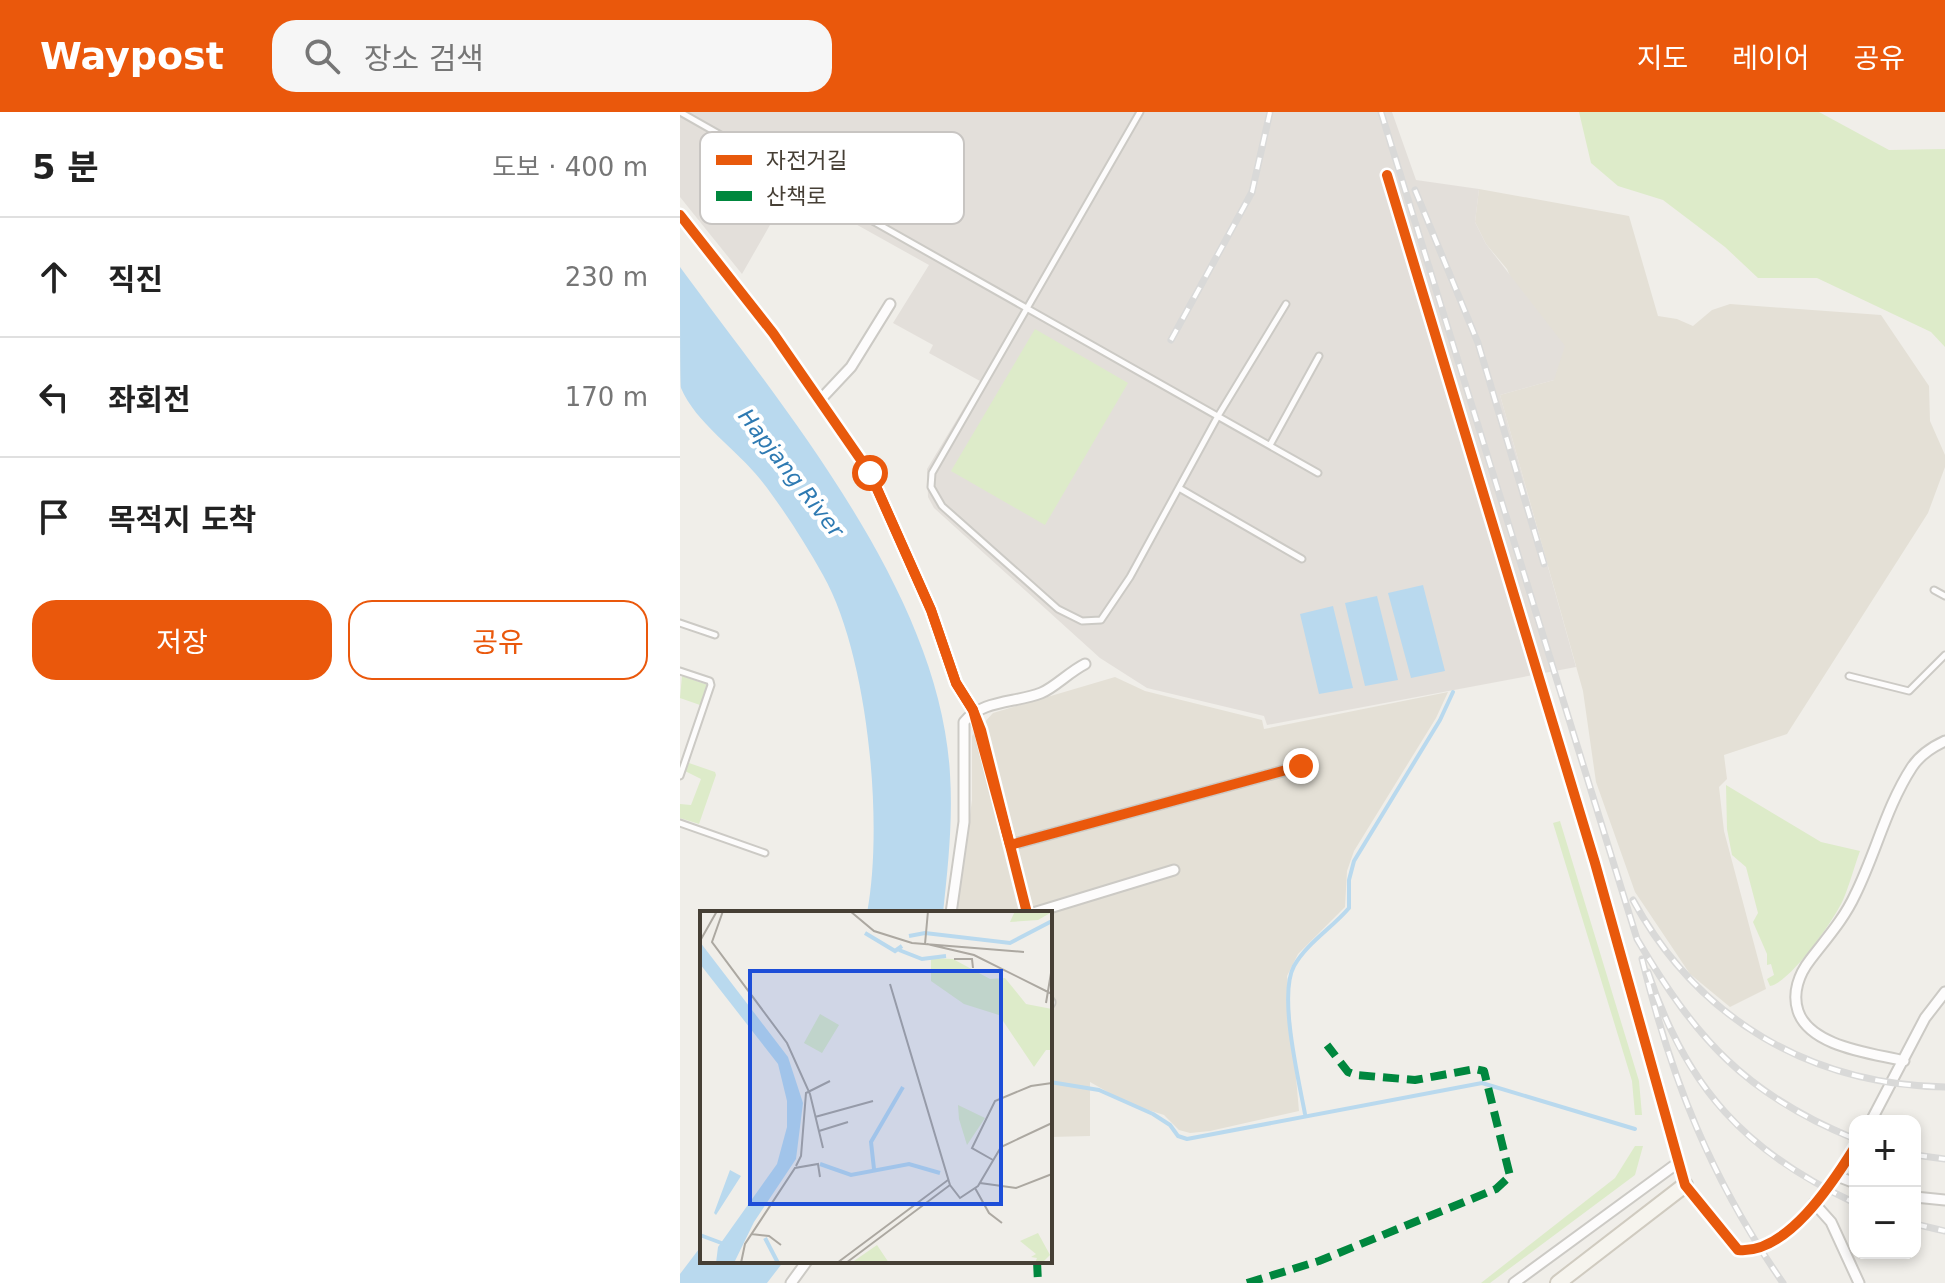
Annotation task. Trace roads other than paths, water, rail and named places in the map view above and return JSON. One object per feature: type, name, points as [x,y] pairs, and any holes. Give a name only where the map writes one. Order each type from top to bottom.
[{"type":"street","points":[[1387,175],[1595,863],[1685,1185],[1738,1250],[1760,1250],[1787,1232],[1837,1176],[1849,1157]]},
{"type":"street","points":[[680,215],[773,333],[877,486],[931,610],[956,683],[973,710],[1029,911]]},
{"type":"street","points":[[820,400],[851,367],[890,304]]},
{"type":"street","points":[[951,911],[966,797],[964,722],[973,710],[1044,692],[1064,674],[1085,664]]},
{"type":"street","points":[[1904,1061],[1817,1034],[1804,1023],[1798,1010],[1797,988],[1805,967],[1857,891],[1883,824],[1913,766],[1925,753],[1945,741]]},
{"type":"street","points":[[1010,845],[1301,766]]},
{"type":"street","points":[[1037,911],[1174,870]]},
{"type":"street","points":[[1874,1115],[1925,1018],[1945,992]]},
{"type":"street","points":[[1514,1283],[1679,1162]]},
{"type":"street","points":[[1837,1176],[1849,1181]]},
{"type":"street","points":[[1558,1283],[1685,1185]]},
{"type":"street","points":[[1921,1198],[1945,1200]]},
{"type":"street","points":[[1814,1203],[1831,1222],[1859,1283]]},
{"type":"street","points":[[791,1283],[806,1263]]},
{"type":"lane","points":[[680,112],[715,132]]},
{"type":"lane","points":[[1140,112],[932,473],[931,487],[942,506],[1058,609],[1091,623],[1108,614],[1218,416],[1286,304]]},
{"type":"lane","points":[[878,224],[1318,473]]},
{"type":"lane","points":[[1270,445],[1319,356]]},
{"type":"lane","points":[[1179,488],[1302,559]]},
{"type":"lane","points":[[1934,590],[1945,596]]},
{"type":"lane","points":[[680,623],[715,635]]},
{"type":"lane","points":[[1849,676],[1909,691],[1945,655]]},
{"type":"lane","points":[[680,671],[710,681],[711,685],[680,776]]},
{"type":"lane","points":[[680,823],[765,853]]},
{"type":"water","name":"Hapjang River","points":[[680,267],[808,441],[850,505],[887,571],[918,638],[940,706],[950,774],[950,826],[943,911],[867,911],[874,834],[868,740],[861,693],[839,609],[823,575],[777,502],[751,468],[696,413],[681,388]]},
{"type":"water","points":[[1423,585],[1445,671],[1411,678],[1388,593]]},
{"type":"water","points":[[1377,596],[1398,680],[1365,686],[1345,603]]},
{"type":"water","points":[[1333,606],[1353,688],[1319,694],[1300,614]]},
{"type":"water","points":[[700,1248],[700,1263],[782,1263],[767,1283],[680,1283],[680,1274]]},
{"type":"waterway","points":[[1305,1114],[1289,1017],[1288,997],[1294,966],[1349,908],[1349,880],[1354,861],[1440,720],[1453,692]]},
{"type":"waterway","points":[[1052,1082],[1099,1090],[1153,1114],[1170,1125],[1178,1136],[1187,1139],[1482,1083],[1635,1129]]},
{"type":"railway","points":[[1171,340],[1252,192],[1270,112]]},
{"type":"railway","points":[[1381,112],[1637,939],[1680,1006],[1727,1060],[1783,1103],[1849,1136]]},
{"type":"railway","points":[[1415,190],[1478,343],[1544,564]]},
{"type":"railway","points":[[1633,900],[1659,942],[1690,979],[1724,1010],[1762,1037],[1804,1058],[1848,1074],[1895,1083],[1945,1087]]},
{"type":"railway","points":[[1642,959],[1667,1046],[1697,1128],[1735,1206],[1783,1283]]},
{"type":"railway","points":[[1648,972],[1681,1049],[1724,1112],[1782,1162],[1849,1200]]},
{"type":"railway","points":[[1921,1156],[1945,1159]]},
{"type":"railway","points":[[1921,1225],[1945,1231]]}]
